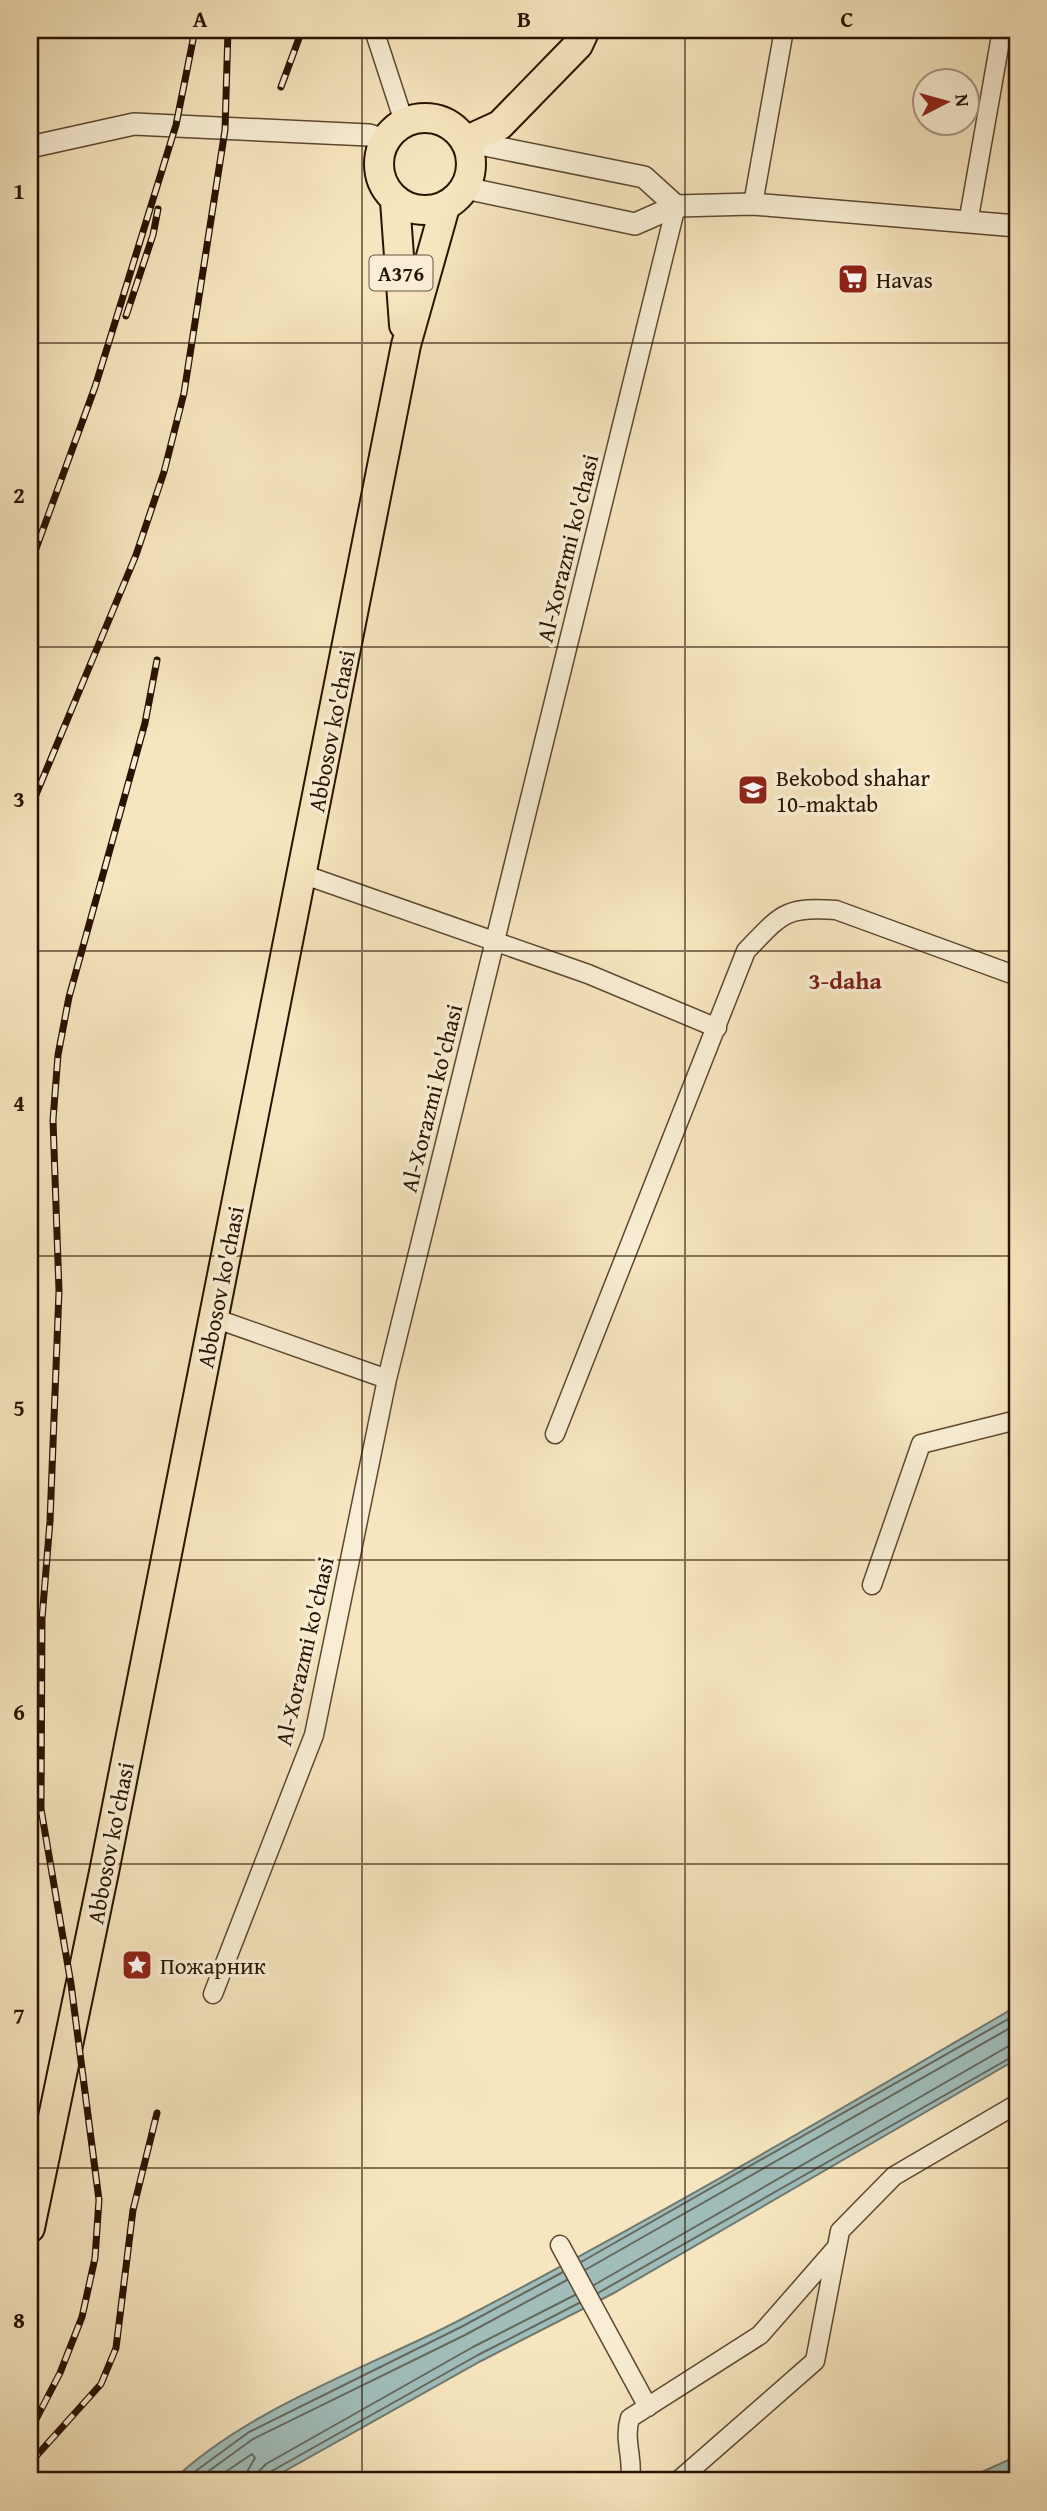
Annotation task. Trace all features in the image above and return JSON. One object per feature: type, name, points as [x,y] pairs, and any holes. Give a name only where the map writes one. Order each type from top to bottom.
[{"type":"main road","points":[[465,141],[500,125],[578,45],[585,30]]},
{"type":"main road","points":[[431,118],[444,122],[465,141],[471,165],[455,197],[419,211],[396,201],[379,176],[380,152],[395,131],[431,118]]},
{"type":"main road","name":"Abbosov ko'chasi","points":[[30,2228],[214,1318],[406,345],[455,197]]},
{"type":"main road","name":"Abbosov ko'chasi","points":[[396,201],[406,345]]},
{"type":"street","points":[[30,147],[134,124],[369,135],[395,131],[374,30]]},
{"type":"street","points":[[752,204],[784,30]]},
{"type":"street","points":[[968,223],[1002,30]]},
{"type":"street","points":[[465,141],[644,177],[676,206]]},
{"type":"street","points":[[455,197],[635,224],[676,206],[752,204],[1017,226]]},
{"type":"street","name":"Al-Xorazmi ko'chasi","points":[[213,1994],[314,1735],[387,1379],[676,206]]},
{"type":"street","points":[[302,874],[588,974],[717,1028]]},
{"type":"street","points":[[555,1434],[746,951],[780,915],[806,908],[836,910],[1017,976]]},
{"type":"street","points":[[214,1318],[387,1379]]},
{"type":"street","points":[[872,1585],[921,1444],[1017,1420]]},
{"type":"street","points":[[678,2481],[815,2361],[840,2231],[894,2176],[1017,2104]]},
{"type":"street","points":[[560,2245],[648,2407]]},
{"type":"street","points":[[631,2481],[633,2469],[625,2434],[630,2418],[760,2335],[837,2246]]},
{"type":"water","points":[[1017,2006],[1017,2059],[612,2294],[481,2361],[267,2481],[172,2481],[202,2455],[271,2411],[458,2321],[600,2245]]},
{"type":"water","points":[[1017,2456],[1017,2481],[962,2481]]},
{"type":"railway","points":[[30,565],[95,387],[176,125],[195,30]]},
{"type":"railway","points":[[30,809],[136,555],[164,472],[184,393],[225,130],[228,30]]},
{"type":"railway","points":[[281,87],[302,30]]},
{"type":"railway","points":[[126,316],[153,235],[158,209]]},
{"type":"railway","points":[[30,2431],[60,2373],[82,2317],[95,2258],[99,2200],[71,1984],[41,1809],[42,1619],[50,1521],[59,1291],[53,1120],[58,1055],[69,997],[145,723],[157,660]]},
{"type":"railway","points":[[30,2463],[101,2384],[116,2348],[133,2210],[157,2113]]},
{"type":"place","name":"Havas","points":[[853,279]]},
{"type":"place","name":"Bekobod shahar 10-maktab","points":[[753,790]]},
{"type":"place","name":"Пожарник","points":[[137,1965]]},
{"type":"district","name":"3-daha","points":[[845,980]]}]
